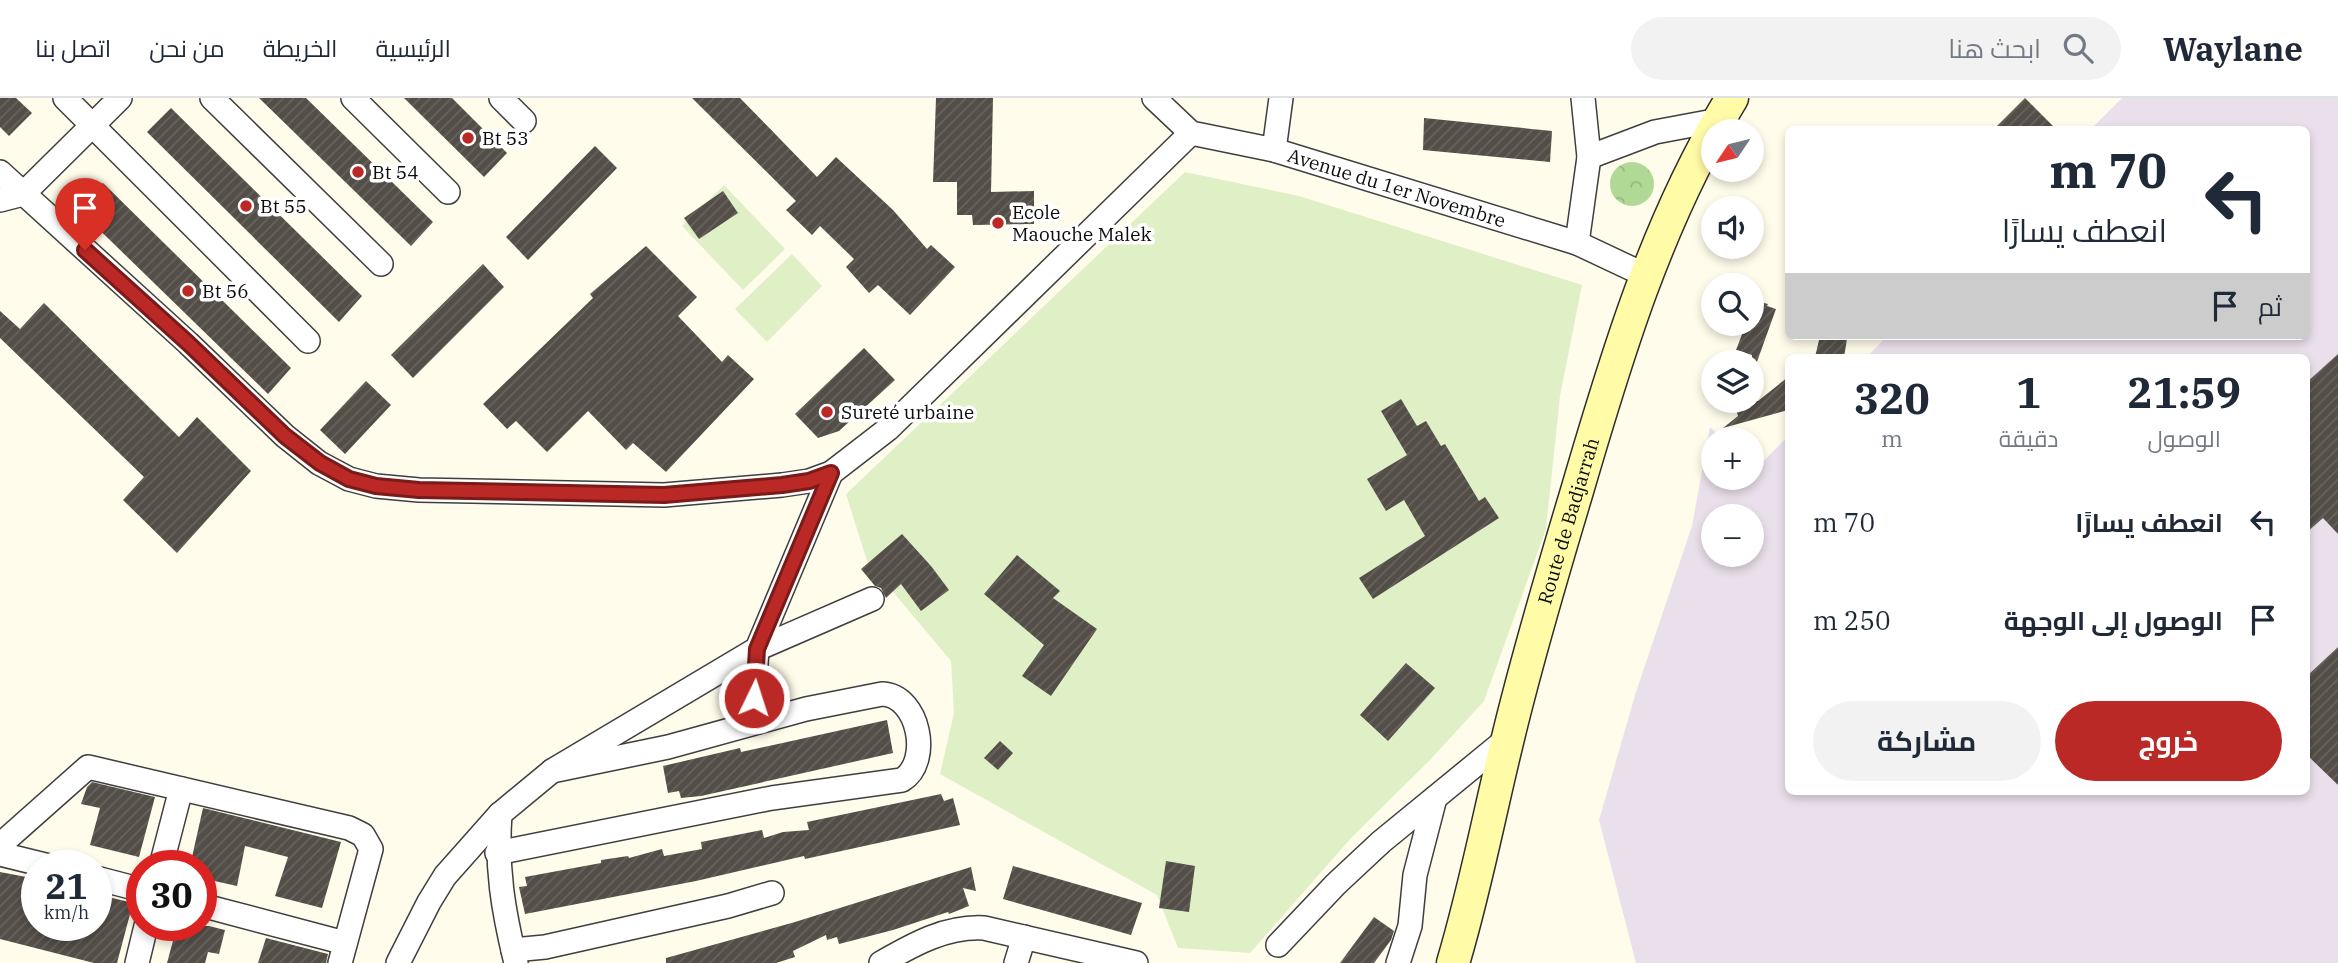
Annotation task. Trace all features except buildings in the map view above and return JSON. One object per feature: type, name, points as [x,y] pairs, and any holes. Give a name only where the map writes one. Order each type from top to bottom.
[{"type":"main road","name":"Route de Badjarrah","points":[[1453,963],[1507,738],[1602,404],[1645,275],[1686,181],[1725,109]]},
{"type":"street","points":[[65,98],[308,341]]},
{"type":"street","points":[[0,200],[23,194],[120,98]]},
{"type":"street","points":[[212,98],[381,264]]},
{"type":"street","points":[[353,98],[447,192]]},
{"type":"street","points":[[501,98],[524,121]]},
{"type":"street","points":[[0,172],[188,343],[285,436],[320,463],[349,479],[376,486],[419,490],[664,495],[809,481],[831,473],[888,429],[1191,133],[1154,98]]},
{"type":"street","points":[[1274,150],[1281,98]]},
{"type":"street","points":[[1577,243],[1589,157],[1583,98]]},
{"type":"street","points":[[1589,157],[1618,144],[1725,109]]},
{"type":"street","name":"Avenue du 1er Novembre","points":[[1191,133],[1274,150],[1577,243],[1645,275]]},
{"type":"street","points":[[752,723],[757,649],[831,473]]},
{"type":"street","points":[[398,963],[445,876],[499,814],[552,771],[757,649],[872,599]]},
{"type":"street","points":[[497,853],[772,798],[902,780],[912,772],[917,760],[916,732],[905,704],[891,694],[869,696],[752,723],[668,747],[552,771]]},
{"type":"street","points":[[1278,945],[1336,884],[1401,824],[1507,738]]},
{"type":"street","points":[[0,845],[88,767],[349,828],[363,835],[371,849],[343,953],[217,910]]},
{"type":"street","points":[[164,850],[181,789]]},
{"type":"street","points":[[1398,963],[1410,926],[1415,875],[1435,798]]},
{"type":"street","points":[[499,814],[497,853],[500,891],[514,957],[545,947],[728,906],[772,893]]},
{"type":"street","points":[[0,854],[21,859]]},
{"type":"street","points":[[881,963],[920,942],[967,927],[984,928],[1136,963]]},
{"type":"street","points":[[1016,963],[1024,937]]},
{"type":"street","points":[[137,963],[142,941]]},
{"type":"shaded area","points":[[2122,98],[2338,98],[2338,963],[1636,963],[1599,820],[1636,692],[1692,526],[1701,476],[1701,490],[1764,490],[1764,461],[1785,439],[1785,795],[2310,795],[2310,354],[1870,354],[1883,340],[2310,340],[2310,126],[2094,126]]},
{"type":"green space","points":[[1632,162],[1641,163],[1648,168],[1653,175],[1653,193],[1648,200],[1641,205],[1632,206],[1623,205],[1616,200],[1611,193],[1610,184],[1611,175],[1616,168],[1623,163]]},
{"type":"green space","points":[[1185,172],[1299,196],[1582,285],[1560,396],[1546,529],[1484,701],[1431,759],[1352,837],[1250,953],[1178,948],[1157,895],[940,774],[954,713],[951,661],[867,561],[846,494]]},
{"type":"green space","points":[[724,185],[785,249],[743,290],[682,226]]},
{"type":"green space","points":[[792,254],[822,286],[767,342],[735,309]]},
{"type":"place","name":"Bt 53","points":[[468,138]]},
{"type":"place","name":"Bt 54","points":[[358,172]]},
{"type":"place","name":"Bt 55","points":[[246,206]]},
{"type":"place","name":"Ecole Maouche Malek","points":[[998,223]]},
{"type":"place","name":"Bt 56","points":[[188,291]]},
{"type":"place","name":"Sureté urbaine","points":[[827,412]]},
{"type":"route","points":[[85,250],[285,436],[320,463],[349,479],[376,486],[419,490],[664,495],[782,485],[809,481],[831,473],[757,649],[754,698]]}]
